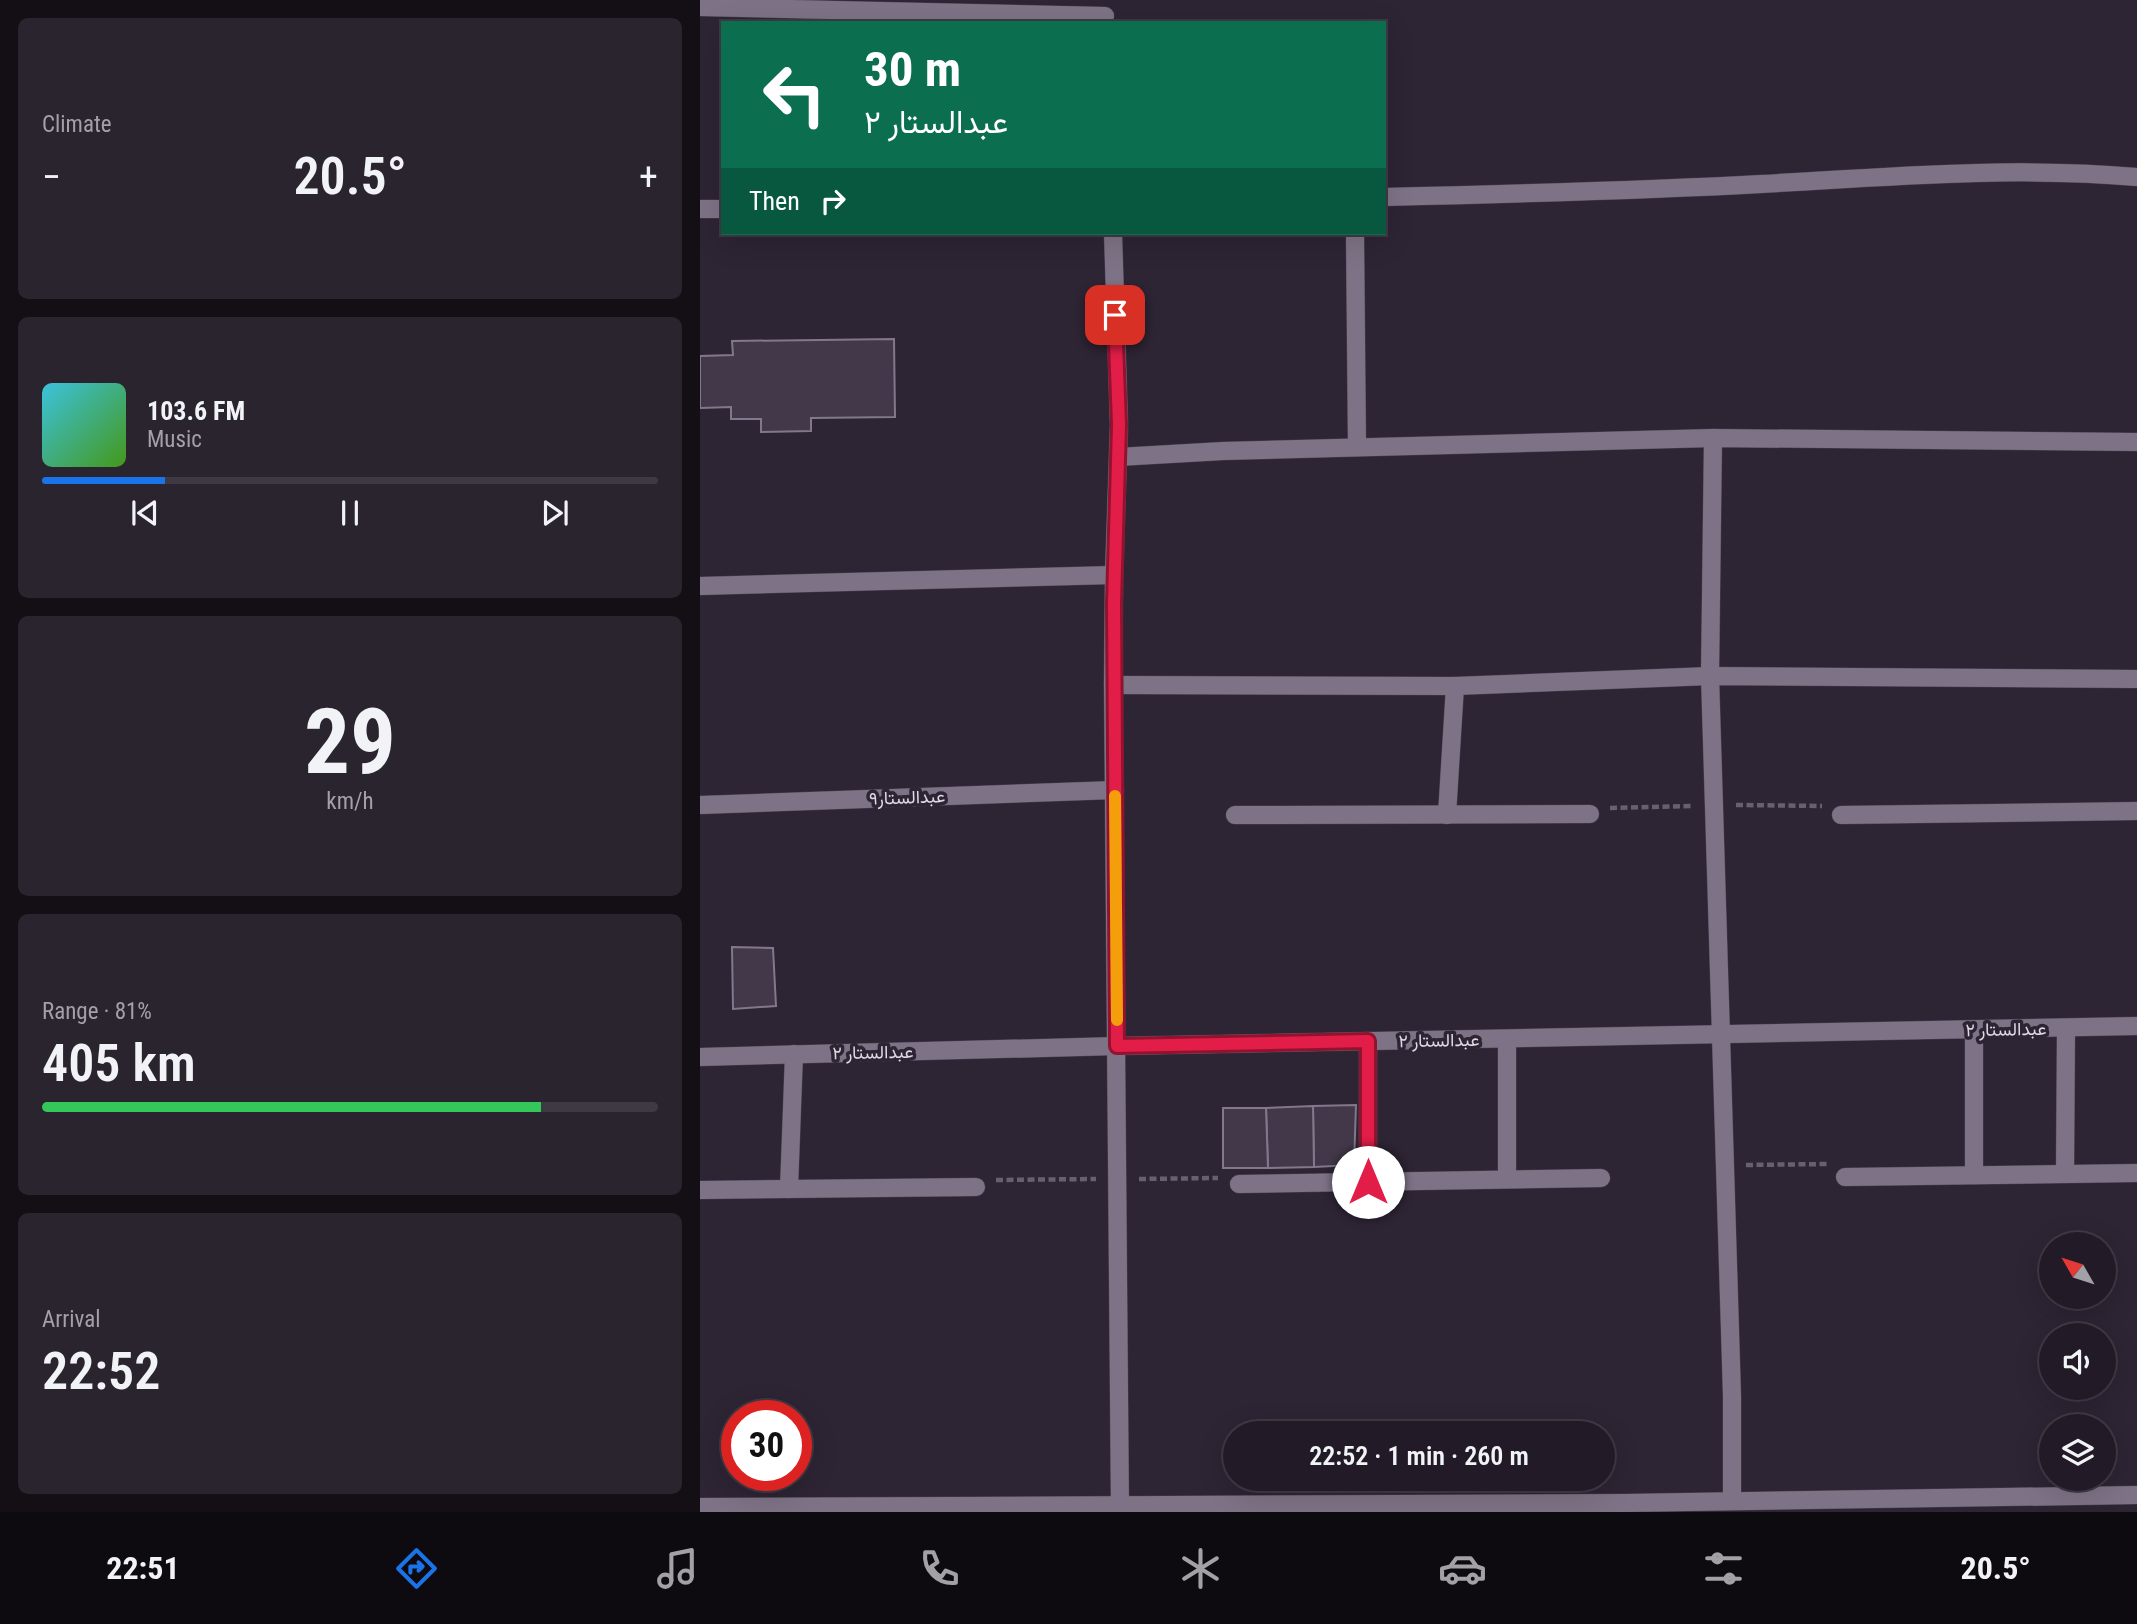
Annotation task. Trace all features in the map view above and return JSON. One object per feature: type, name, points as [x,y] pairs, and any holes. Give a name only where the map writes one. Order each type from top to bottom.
[{"type":"street","points":[[700,7],[1106,13]]},
{"type":"street","points":[[1386,197],[1634,191],[1938,174],[2095,174],[2137,177]]},
{"type":"street","points":[[700,209],[721,209]]},
{"type":"street","points":[[1113,235],[1119,425],[1113,685],[1120,1508]]},
{"type":"street","points":[[1355,235],[1357,447]]},
{"type":"street","points":[[1118,457],[1223,451],[1713,438],[2137,442]]},
{"type":"street","points":[[1713,438],[1710,676],[1732,1396],[1732,1501]]},
{"type":"street","points":[[700,586],[1114,575]]},
{"type":"street","points":[[1113,685],[1455,686],[1710,676],[2137,679]]},
{"type":"street","points":[[1447,815],[1455,686]]},
{"type":"street","name":"عبدالستار۹","points":[[700,805],[1115,790]]},
{"type":"street","points":[[1841,815],[2137,811]]},
{"type":"street","points":[[1235,815],[1590,814]]},
{"type":"street","name":"عبدالستار ۲","points":[[700,1057],[2137,1026]]},
{"type":"street","points":[[2065,1174],[2066,1028]]},
{"type":"street","points":[[1974,1030],[1974,1175]]},
{"type":"street","points":[[1507,1039],[1507,1179]]},
{"type":"street","points":[[1368,1041],[1368,1182]]},
{"type":"street","points":[[789,1189],[794,1054]]},
{"type":"street","points":[[1845,1177],[2137,1173]]},
{"type":"street","points":[[1239,1184],[1601,1178]]},
{"type":"street","points":[[700,1190],[976,1187]]},
{"type":"street","points":[[700,1507],[1120,1508],[2137,1495]]},
{"type":"path","points":[[1590,814],[1599,808],[1832,806],[1841,815]]},
{"type":"path","points":[[1724,1165],[1845,1164],[1845,1177]]},
{"type":"path","points":[[976,1187],[999,1179],[1217,1177],[1239,1184]]},
{"type":"building","points":[[894,339],[895,417],[811,418],[811,431],[761,432],[761,419],[731,419],[731,407],[700,408],[700,356],[733,355],[732,341]]},
{"type":"building","points":[[732,947],[773,948],[776,1006],[733,1009]]},
{"type":"building","points":[[1356,1105],[1354,1165],[1314,1167],[1313,1106]]},
{"type":"building","points":[[1313,1106],[1314,1167],[1268,1168],[1266,1108]]},
{"type":"building","points":[[1223,1108],[1266,1108],[1268,1168],[1223,1168]]},
{"type":"slow traffic","points":[[1115,796],[1117,1020]]},
{"type":"route","points":[[1115,315],[1119,425],[1113,685],[1117,1046],[1368,1041],[1368,1182]]}]
